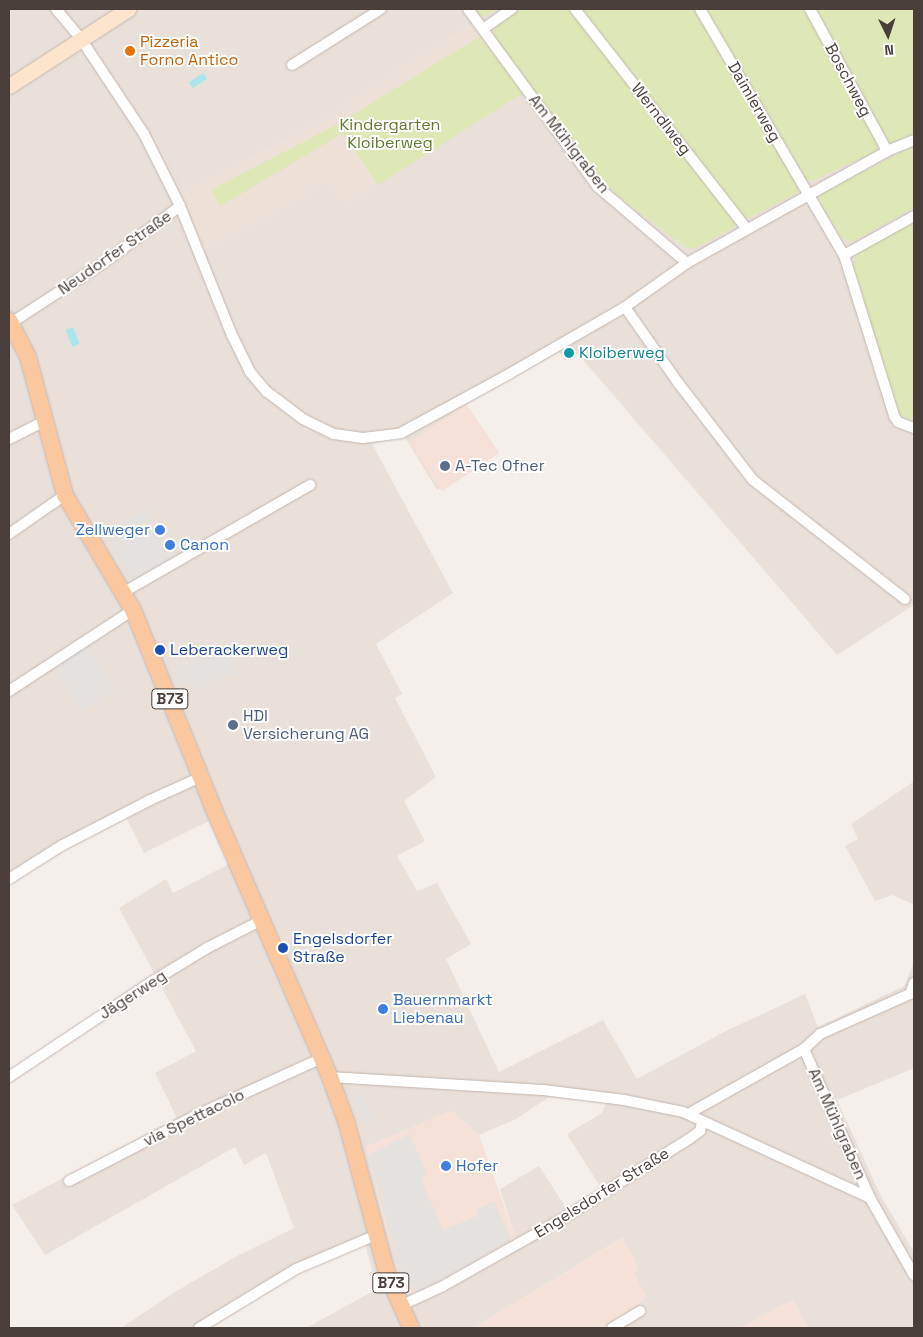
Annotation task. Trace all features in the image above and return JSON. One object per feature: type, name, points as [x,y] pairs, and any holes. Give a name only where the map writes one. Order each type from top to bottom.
[{"type":"main road","name":"B73","points":[[10,321],[28,357],[65,495],[133,610],[201,777],[330,1077],[347,1124],[387,1273],[407,1303],[412,1328]]},
{"type":"street","name":"Neudorfer Straße","points":[[10,321],[102,264],[180,206],[144,134],[81,39],[56,9]]},
{"type":"street","points":[[9,86],[128,9]]},
{"type":"street","points":[[292,66],[381,9]]},
{"type":"street","name":"Am Mühlgraben","points":[[468,9],[598,187],[688,263]]},
{"type":"street","points":[[483,29],[512,9]]},
{"type":"street","name":"Werndlweg","points":[[575,9],[747,229]]},
{"type":"street","name":"Daimlerweg","points":[[700,9],[808,195]]},
{"type":"street","name":"Boschweg","points":[[810,9],[887,150]]},
{"type":"street","points":[[180,206],[250,372],[266,391],[303,419],[334,434],[363,438],[401,433],[510,374],[625,307],[688,263],[747,229],[887,150],[914,140]]},
{"type":"street","points":[[808,195],[844,255],[894,416],[898,422],[914,428]]},
{"type":"street","points":[[844,255],[914,216]]},
{"type":"street","points":[[625,307],[679,384],[753,480],[906,600]]},
{"type":"street","points":[[9,439],[45,421]]},
{"type":"street","points":[[124,592],[310,485]]},
{"type":"street","points":[[9,534],[65,495]]},
{"type":"street","points":[[9,691],[133,610]]},
{"type":"street","points":[[9,878],[61,846],[150,800],[201,777]]},
{"type":"street","name":"Jägerweg","points":[[9,1077],[152,981],[207,948],[262,920]]},
{"type":"street","name":"Am Mühlgraben","points":[[688,1114],[804,1049],[820,1034],[910,994],[914,982]]},
{"type":"street","name":"Am Mühlgraben","points":[[804,1049],[870,1198]]},
{"type":"street","name":"via Spettacolo","points":[[68,1181],[199,1114],[322,1058]]},
{"type":"street","points":[[330,1077],[543,1090],[624,1100],[688,1114],[870,1198],[914,1275]]},
{"type":"street","name":"Engelsdorfer Straße","points":[[407,1303],[562,1219],[689,1139],[700,1131],[702,1122]]},
{"type":"street","points":[[200,1328],[296,1269],[376,1235]]},
{"type":"street","points":[[612,1328],[640,1311]]},
{"type":"shaded area","points":[[9,9],[914,9],[914,605],[837,655],[578,354],[565,360],[559,352],[466,404],[499,453],[437,490],[405,437],[372,444],[453,593],[376,644],[402,694],[395,698],[436,777],[404,801],[425,841],[397,856],[417,891],[437,883],[471,944],[446,959],[499,1072],[603,1020],[637,1079],[726,1031],[805,994],[818,1027],[904,986],[914,962],[914,1068],[837,1100],[881,1196],[914,1252],[914,1328],[808,1328],[793,1300],[740,1328],[605,1328],[627,1313],[633,1273],[622,1238],[474,1328],[306,1328],[377,1289],[365,1244],[296,1269],[199,1328],[121,1328],[175,1292],[235,1257],[294,1228],[266,1153],[244,1165],[235,1147],[45,1255],[12,1205],[177,1118],[155,1073],[196,1051],[119,908],[166,879],[173,893],[229,864],[209,821],[144,853],[126,817],[63,849],[9,884]],"holes":[[[471,25],[479,37],[347,204],[329,178],[202,247],[182,195],[329,117]],[[549,1097],[606,1103],[602,1113],[567,1134],[601,1188],[567,1209],[539,1166],[500,1189],[516,1240],[417,1293],[387,1231],[366,1147],[451,1111],[479,1135],[516,1119]]]},
{"type":"shaded area","name":"Kindergarten Kloiberweg","points":[[471,25],[523,93],[346,204],[329,178],[242,232],[202,247],[182,195],[329,117]]},
{"type":"shaded area","points":[[466,404],[499,453],[442,491],[409,443]]},
{"type":"shaded area","points":[[148,509],[174,558],[131,580],[106,532]]},
{"type":"shaded area","points":[[88,646],[116,690],[82,711],[55,667]]},
{"type":"shaded area","points":[[227,647],[238,672],[197,689],[193,681],[182,686],[175,669]]},
{"type":"shaded area","points":[[913,782],[914,905],[893,895],[875,901],[845,846],[858,839],[851,824]]},
{"type":"shaded area","points":[[363,1093],[374,1123],[365,1126],[355,1096]]},
{"type":"shaded area","points":[[451,1111],[479,1135],[516,1239],[412,1296],[398,1265],[387,1231],[366,1147]]},
{"type":"shaded area","points":[[410,1134],[427,1175],[421,1178],[443,1230],[478,1216],[476,1210],[494,1201],[512,1240],[417,1293],[398,1265],[368,1155]]},
{"type":"shaded area","points":[[623,1238],[639,1268],[634,1273],[646,1297],[636,1307],[605,1328],[474,1328]]},
{"type":"shaded area","points":[[793,1300],[808,1328],[740,1328]]},
{"type":"green space","points":[[473,9],[498,9],[486,16],[478,16]]},
{"type":"green space","points":[[522,9],[569,9],[737,223],[735,227],[696,248],[686,248],[602,183],[493,38],[495,26]]},
{"type":"green space","points":[[580,9],[697,9],[800,185],[797,193],[750,218],[743,217]]},
{"type":"green space","points":[[706,9],[806,9],[878,144],[876,151],[813,181],[806,179]]},
{"type":"green space","points":[[815,9],[914,9],[914,134],[892,144],[885,141]]},
{"type":"green space","name":"Kindergarten Kloiberweg","points":[[479,37],[523,93],[378,185],[343,133],[221,206],[211,190],[338,124]]},
{"type":"green space","points":[[914,146],[914,208],[852,242],[842,238],[821,204],[820,194]]},
{"type":"green space","points":[[914,220],[914,422],[898,413],[853,267],[857,252]]},
{"type":"water","points":[[203,73],[207,79],[193,88],[189,83]]},
{"type":"water","points":[[73,327],[80,344],[72,347],[66,330]]},
{"type":"place","name":"Pizzeria Forno Antico","points":[[130,51]]},
{"type":"place","name":"Kloiberweg","points":[[569,353]]},
{"type":"place","name":"A-Tec Ofner","points":[[445,466]]},
{"type":"place","name":"Zellweger","points":[[160,530]]},
{"type":"place","name":"Canon","points":[[170,545]]},
{"type":"place","name":"Leberackerweg","points":[[160,650]]},
{"type":"place","name":"HDI Versicherung AG","points":[[233,725]]},
{"type":"place","name":"Engelsdorfer Straße","points":[[283,948]]},
{"type":"place","name":"Bauernmarkt Liebenau","points":[[383,1009]]},
{"type":"place","name":"Hofer","points":[[446,1166]]}]
